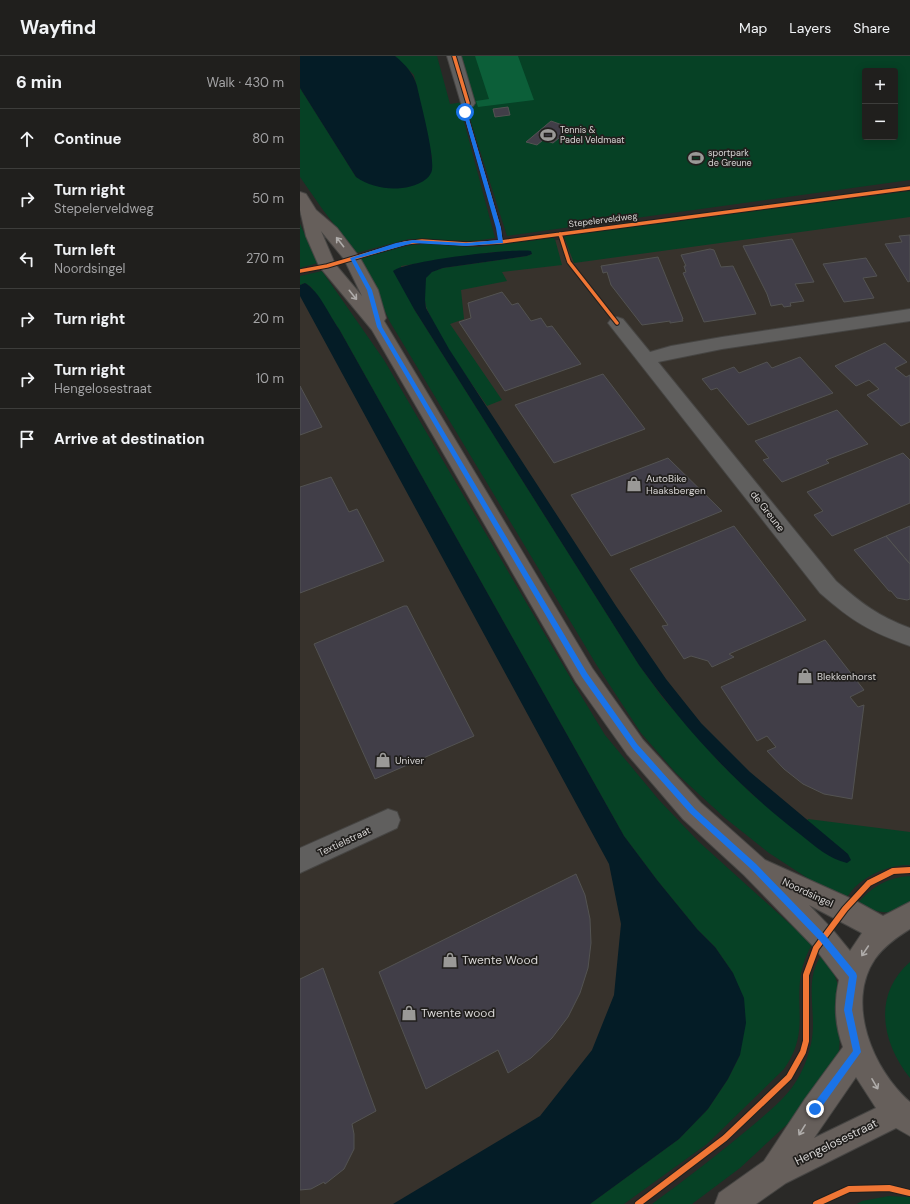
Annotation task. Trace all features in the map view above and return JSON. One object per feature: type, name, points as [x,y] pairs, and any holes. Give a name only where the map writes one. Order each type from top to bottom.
[{"type":"main road","name":"Noordsingel","points":[[300,197],[310,213],[331,231],[352,258],[369,290],[379,327]]},
{"type":"main road","name":"Noordsingel","points":[[310,213],[314,236],[328,266],[379,327],[584,675],[640,752],[692,811],[753,866],[822,938],[853,976]]},
{"type":"main road","name":"Noordsingel","points":[[753,866],[845,909],[883,930]]},
{"type":"main road","points":[[904,1116],[877,1089],[857,1052],[848,1010],[853,976],[864,951],[883,930],[910,915]]},
{"type":"main road","name":"Hengelosestraat","points":[[775,1172],[815,1109],[857,1052]]},
{"type":"main road","name":"Hengelosestraat","points":[[730,1204],[775,1172],[904,1116]]},
{"type":"street","points":[[454,56],[468,102]]},
{"type":"street","points":[[647,358],[722,343],[910,315]]},
{"type":"street","name":"de Greune","points":[[617,323],[647,358],[828,587],[854,610],[872,622],[910,637]]},
{"type":"street","name":"Textielstraat","points":[[300,861],[388,820]]},
{"type":"shaded area","points":[[910,197],[910,861],[834,852],[744,779],[615,620],[392,260]]},
{"type":"shaded area","points":[[300,280],[700,1003],[473,1204],[300,1204]]},
{"type":"green space","points":[[395,56],[437,56],[450,104],[464,102],[462,114],[495,238],[473,241],[409,239],[356,253],[300,177],[300,88],[356,177],[392,188],[408,187],[432,158],[414,75]]},
{"type":"green space","name":"sportpark de Greune","points":[[450,56],[910,56],[910,180],[507,236]]},
{"type":"green space","points":[[475,56],[518,56],[534,100],[478,107],[476,101],[489,99]]},
{"type":"green space","points":[[910,191],[910,217],[574,263],[564,237],[568,235]]},
{"type":"green space","points":[[300,224],[318,263],[300,268]]},
{"type":"green space","points":[[553,238],[555,239],[562,265],[502,272],[507,281],[461,290],[464,319],[450,324],[502,400],[487,406],[455,359],[427,309],[424,288],[425,283],[429,274],[443,268],[532,254],[528,251],[495,252],[401,266],[414,309],[639,665],[662,697],[719,762],[754,796],[826,837],[807,821],[808,819],[910,832],[910,865],[895,866],[874,874],[861,882],[841,900],[769,853],[725,818],[676,773],[641,733],[596,664],[390,322],[360,258],[411,245],[430,244],[479,247]]},
{"type":"green space","points":[[322,271],[384,360],[605,735],[659,800],[698,841],[812,944],[805,958],[801,973],[799,1033],[792,1056],[784,1069],[707,1144],[624,1204],[590,1204],[679,1139],[708,1109],[728,1079],[740,1055],[733,973],[715,947],[697,929],[657,880],[624,836],[339,329],[311,287],[305,283],[300,285],[300,276]]},
{"type":"green space","points":[[910,876],[910,907],[896,912],[883,912],[871,909],[858,903],[869,892],[881,884],[894,878]]},
{"type":"green space","points":[[823,953],[831,965],[838,985],[840,1034],[839,1051],[835,1066],[808,1105],[740,1168],[692,1204],[652,1204],[728,1146],[781,1101],[791,1089],[805,1064],[811,1044],[813,1032],[813,974]]},
{"type":"green space","points":[[910,962],[910,1078],[900,1064],[893,1050],[885,1019],[886,1004],[890,989],[898,975]]},
{"type":"green space","points":[[889,1196],[910,1197],[910,1204],[857,1204],[862,1201]]},
{"type":"water","points":[[300,56],[395,56],[403,63],[411,73],[417,86],[432,157],[432,167],[429,176],[415,185],[396,188],[384,188],[372,185],[356,177],[300,88]]},
{"type":"water","points":[[503,251],[531,251],[532,254],[527,256],[443,268],[432,272],[426,278],[426,308],[449,349],[616,606],[666,679],[701,723],[750,772],[848,854],[851,860],[847,863],[828,855],[817,848],[778,817],[734,777],[694,734],[657,689],[639,665],[414,309],[393,271],[401,267],[437,259]]},
{"type":"water","points":[[305,283],[320,298],[339,329],[624,836],[657,880],[697,929],[715,947],[733,973],[744,998],[746,1023],[740,1055],[728,1079],[708,1109],[679,1139],[590,1204],[393,1204],[540,1116],[592,1050],[614,995],[621,924],[609,864],[300,296],[300,285]]},
{"type":"building","points":[[508,107],[510,115],[495,117],[493,109]]},
{"type":"building","points":[[551,121],[571,128],[553,143],[543,140],[537,145],[526,142]]},
{"type":"building","points":[[910,235],[910,281],[908,282],[885,244],[902,242],[899,236]]},
{"type":"building","points":[[792,239],[814,282],[795,284],[804,301],[790,303],[791,306],[784,307],[782,304],[771,306],[767,294],[743,246]]},
{"type":"building","points":[[710,249],[714,250],[721,267],[733,266],[756,314],[704,322],[683,273],[686,272],[684,266],[686,266],[681,255]]},
{"type":"building","points":[[658,257],[683,321],[670,323],[670,321],[642,325],[611,285],[607,272],[603,273],[601,266]]},
{"type":"building","points":[[866,258],[877,276],[863,278],[874,298],[844,302],[823,264]]},
{"type":"building","points":[[502,292],[512,305],[518,303],[531,321],[541,318],[547,327],[552,326],[581,364],[505,391],[459,322],[471,318],[468,303]]},
{"type":"building","points":[[885,343],[907,362],[895,368],[906,377],[910,375],[910,422],[901,426],[867,395],[879,389],[869,380],[856,386],[835,366]]},
{"type":"building","points":[[800,357],[833,393],[748,425],[717,388],[711,390],[702,379],[734,367],[739,373],[767,362],[772,368]]},
{"type":"building","points":[[603,374],[645,429],[554,463],[515,405]]},
{"type":"building","points":[[300,386],[322,427],[300,435]]},
{"type":"building","points":[[837,410],[868,444],[826,460],[829,463],[782,482],[763,460],[769,458],[755,441]]},
{"type":"building","points":[[903,453],[910,460],[910,503],[832,536],[814,515],[823,511],[807,492]]},
{"type":"building","points":[[668,458],[722,511],[611,556],[571,495]]},
{"type":"building","points":[[331,477],[349,512],[357,509],[384,561],[300,593],[300,487]]},
{"type":"building","points":[[734,526],[806,620],[729,654],[734,657],[712,667],[708,661],[691,656],[684,659],[662,626],[668,625],[630,569]]},
{"type":"building","points":[[910,526],[910,563],[909,563],[886,536]]},
{"type":"building","points":[[886,536],[910,564],[910,599],[907,600],[897,598],[891,591],[889,591],[854,550]]},
{"type":"building","points":[[407,606],[474,736],[375,779],[314,644]]},
{"type":"building","points":[[825,640],[864,690],[850,697],[858,707],[864,705],[852,799],[824,794],[803,784],[784,769],[767,751],[776,747],[767,736],[757,741],[721,687]]},
{"type":"building","points":[[576,874],[585,895],[590,919],[591,943],[588,968],[580,993],[568,1017],[552,1038],[531,1058],[508,1073],[498,1050],[426,1089],[379,972]]},
{"type":"building","points":[[323,968],[376,1111],[352,1124],[354,1149],[344,1169],[325,1184],[324,1182],[311,1189],[300,1190],[300,979]]},
{"type":"cycle path","points":[[454,56],[468,103],[465,112],[499,228],[501,242]]},
{"type":"cycle path","name":"Stepelerveldweg","points":[[300,271],[327,266],[405,243],[422,241],[466,244],[501,242],[910,188]]},
{"type":"cycle path","points":[[560,234],[569,262],[617,323]]},
{"type":"cycle path","points":[[638,1204],[725,1138],[771,1096],[789,1077],[803,1052],[806,1041],[806,975],[816,948],[845,909],[869,883],[893,871],[910,870]]},
{"type":"cycle path","points":[[816,1204],[849,1189],[889,1188],[910,1193]]},
{"type":"place","name":"Tennis & Padel Veldmaat","points":[[548,135]]},
{"type":"place","name":"sportpark de Greune","points":[[696,158]]},
{"type":"place","name":"AutoBike Haaksbergen","points":[[634,484]]},
{"type":"place","name":"Blekkenhorst","points":[[805,676]]},
{"type":"place","name":"Univer","points":[[383,760]]},
{"type":"place","name":"Twente Wood","points":[[450,960]]},
{"type":"place","name":"Twente wood","points":[[409,1013]]},
{"type":"route","points":[[465,112],[499,228],[501,242],[482,244],[413,242],[398,244],[352,258],[369,290],[379,327],[584,675],[635,746],[692,811],[753,866],[822,938],[853,976],[848,1010],[857,1052],[815,1109]]}]
